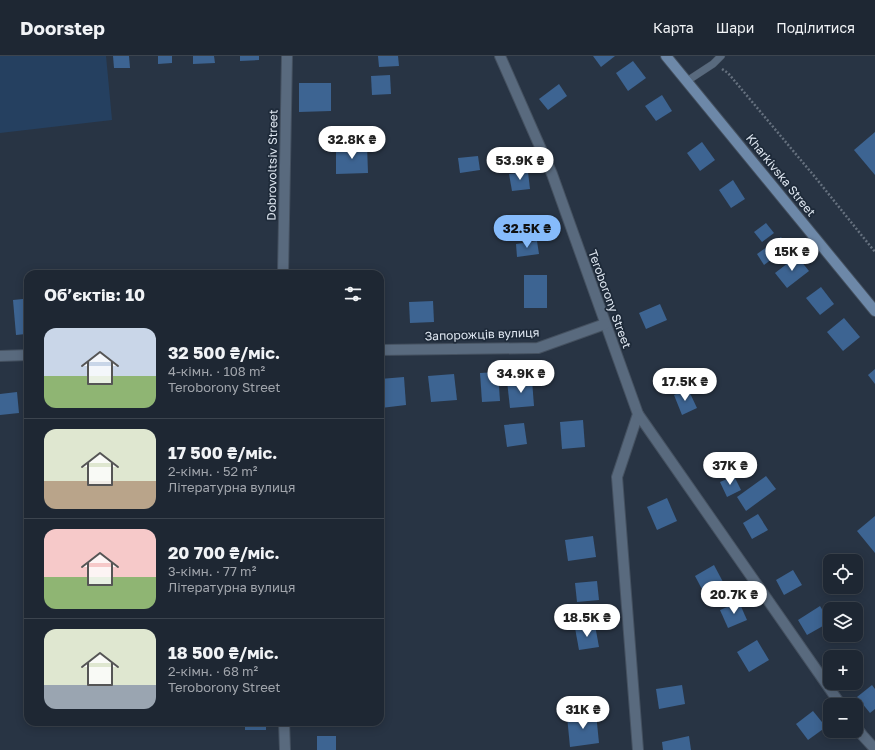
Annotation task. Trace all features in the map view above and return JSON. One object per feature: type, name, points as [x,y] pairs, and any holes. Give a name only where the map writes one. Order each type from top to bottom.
[{"type":"street","name":"Dobrovoltsiv Street","points":[[283,270],[287,56]]},
{"type":"street","name":"Teroborony Street","points":[[500,56],[552,174],[638,414],[836,698]]},
{"type":"street","name":"Kharkivska Street","points":[[666,56],[875,311]]},
{"type":"street","name":"Запорожців вулиця","points":[[384,350],[538,348],[605,324]]},
{"type":"street","points":[[0,356],[24,355]]},
{"type":"street","points":[[638,414],[617,477],[638,750]]},
{"type":"street","points":[[284,726],[284,750]]},
{"type":"street","points":[[863,737],[875,749]]},
{"type":"lane","points":[[687,81],[713,64],[721,56]]},
{"type":"path","points":[[713,64],[728,73],[815,177],[875,252]]},
{"type":"shaded area","points":[[0,56],[106,56],[112,120],[0,133]]},
{"type":"building","points":[[113,56],[129,56],[130,68],[114,68]]},
{"type":"building","points":[[158,56],[172,56],[172,63],[158,64]]},
{"type":"building","points":[[193,56],[214,56],[215,63],[193,64]]},
{"type":"building","points":[[240,56],[259,56],[259,60],[240,61]]},
{"type":"building","points":[[378,56],[398,56],[399,66],[379,67]]},
{"type":"building","points":[[593,56],[615,56],[601,67]]},
{"type":"building","points":[[633,61],[646,78],[628,91],[616,73]]},
{"type":"building","points":[[390,75],[391,94],[372,95],[371,76]]},
{"type":"building","points":[[299,83],[331,83],[331,111],[299,112]]},
{"type":"building","points":[[559,84],[567,96],[548,110],[539,99]]},
{"type":"building","points":[[662,95],[672,111],[656,121],[645,106]]},
{"type":"building","points":[[875,132],[875,175],[854,150]]},
{"type":"building","points":[[702,142],[715,160],[700,171],[687,153]]},
{"type":"building","points":[[367,145],[368,173],[336,174],[336,146]]},
{"type":"building","points":[[478,156],[480,170],[460,173],[458,158]]},
{"type":"building","points":[[528,172],[530,189],[512,191],[509,174]]},
{"type":"building","points":[[733,180],[745,199],[731,208],[719,190]]},
{"type":"building","points":[[766,223],[774,233],[762,242],[754,232]]},
{"type":"building","points":[[781,237],[788,247],[764,265],[757,254]]},
{"type":"building","points":[[537,241],[539,254],[517,257],[516,244]]},
{"type":"building","points":[[797,256],[809,271],[787,288],[775,273]]},
{"type":"building","points":[[524,275],[547,275],[547,308],[524,308]]},
{"type":"building","points":[[821,287],[834,304],[820,315],[806,298]]},
{"type":"building","points":[[23,299],[24,334],[16,335],[13,300]]},
{"type":"building","points":[[433,301],[434,322],[410,323],[409,302]]},
{"type":"building","points":[[660,304],[667,320],[646,329],[639,313]]},
{"type":"building","points":[[844,318],[860,337],[843,351],[827,332]]},
{"type":"building","points":[[875,369],[875,384],[868,375]]},
{"type":"building","points":[[498,372],[500,401],[482,402],[480,373]]},
{"type":"building","points":[[454,374],[457,400],[431,402],[428,376]]},
{"type":"building","points":[[404,377],[406,405],[384,408],[384,379]]},
{"type":"building","points":[[532,380],[534,406],[510,408],[507,381]]},
{"type":"building","points":[[688,389],[697,408],[682,415],[674,395]]},
{"type":"building","points":[[17,392],[19,413],[0,415],[0,394]]},
{"type":"building","points":[[583,420],[585,447],[562,449],[560,422]]},
{"type":"building","points":[[524,423],[527,444],[507,447],[504,425]]},
{"type":"building","points":[[734,476],[741,490],[727,497],[720,482]]},
{"type":"building","points":[[766,476],[776,489],[746,511],[737,497]]},
{"type":"building","points":[[667,498],[677,521],[657,530],[647,507]]},
{"type":"building","points":[[758,514],[768,530],[752,539],[743,523]]},
{"type":"building","points":[[875,516],[875,553],[857,531]]},
{"type":"building","points":[[593,536],[596,557],[568,561],[565,540]]},
{"type":"building","points":[[714,565],[723,582],[704,593],[695,576]]},
{"type":"building","points":[[793,570],[802,585],[784,595],[776,580]]},
{"type":"building","points":[[597,581],[599,600],[577,602],[575,583]]},
{"type":"building","points":[[739,602],[747,620],[728,628],[720,610]]},
{"type":"building","points":[[820,606],[823,611],[823,626],[807,635],[798,620]]},
{"type":"building","points":[[595,625],[599,647],[579,650],[575,628]]},
{"type":"building","points":[[757,640],[769,660],[749,672],[737,652]]},
{"type":"building","points":[[682,685],[685,704],[659,709],[656,689]]},
{"type":"building","points":[[872,685],[875,689],[875,709],[870,713],[863,704],[863,698],[857,697]]},
{"type":"building","points":[[813,711],[823,723],[823,729],[808,740],[796,724]]},
{"type":"building","points":[[596,713],[599,743],[570,747],[567,716]]},
{"type":"building","points":[[245,726],[266,726],[266,730],[245,730]]},
{"type":"building","points":[[317,736],[336,736],[336,750],[317,750]]},
{"type":"building","points":[[689,736],[691,750],[663,750],[662,742]]}]
